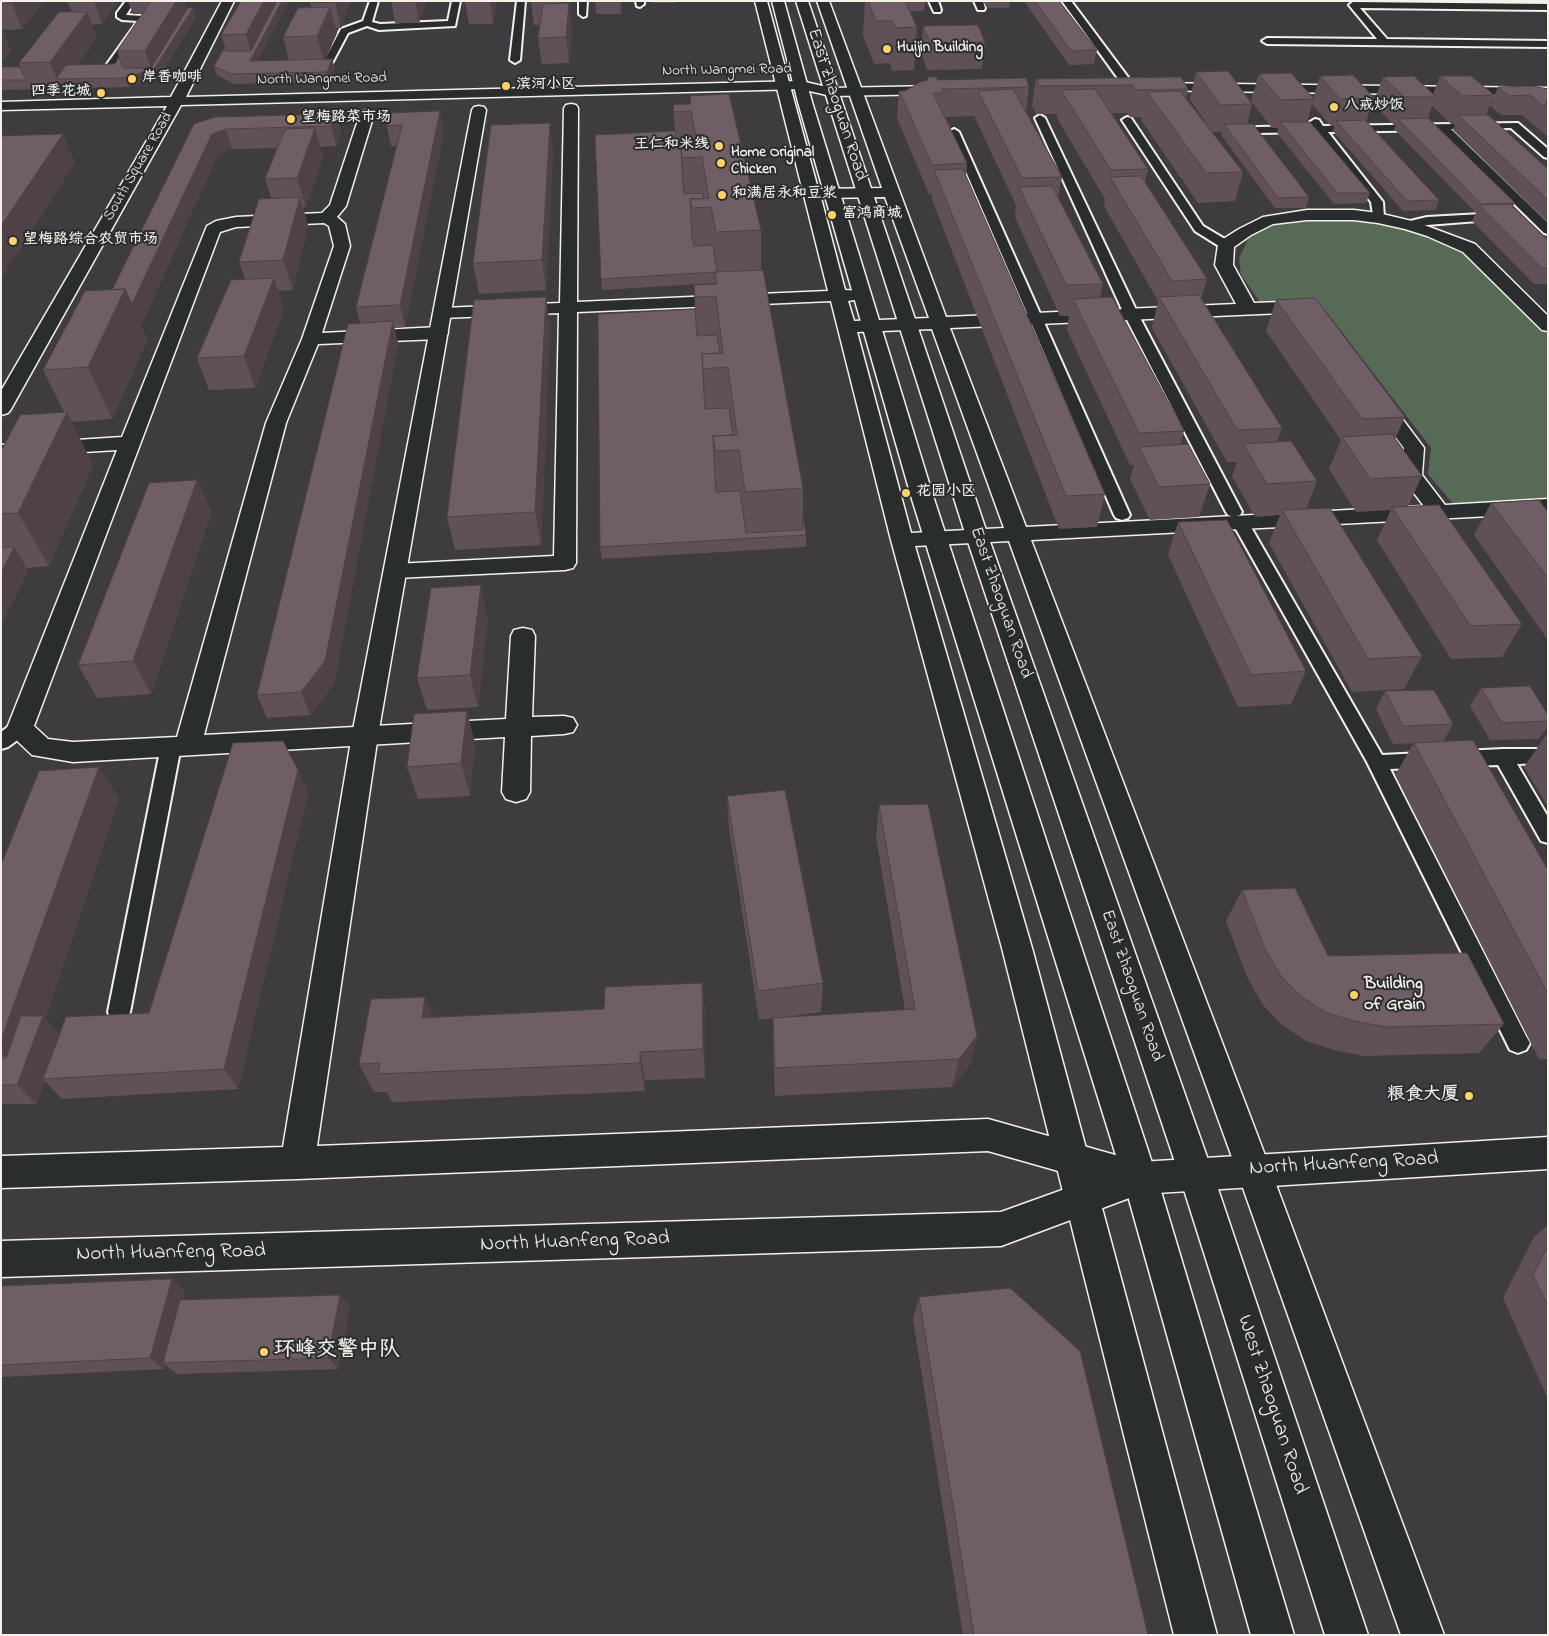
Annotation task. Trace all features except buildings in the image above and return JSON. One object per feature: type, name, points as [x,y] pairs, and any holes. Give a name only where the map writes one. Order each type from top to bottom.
[{"type":"street","name":"South Square Road","points":[[1,409],[167,118],[228,1]]},
{"type":"street","points":[[761,1],[822,194],[859,327],[902,540],[1017,948],[1196,1635]]},
{"type":"street","name":"East Zhaoguan Road","points":[[778,1],[791,96]]},
{"type":"street","name":"East Zhaoguan Road","points":[[802,1],[843,92],[864,193],[978,536],[1196,1174]]},
{"type":"street","points":[[823,1],[843,92],[891,192],[1254,1171],[1423,1635]]},
{"type":"street","points":[[1109,87],[1548,92]]},
{"type":"street","name":"North Wangmei Road","points":[[1,106],[177,100],[791,96],[843,92],[953,90]]},
{"type":"street","points":[[395,572],[565,563],[568,108]]},
{"type":"street","points":[[297,1163],[365,734],[479,110]]},
{"type":"street","points":[[327,218],[338,206],[367,114]]},
{"type":"street","points":[[150,119],[186,118]]},
{"type":"street","points":[[822,194],[891,192]]},
{"type":"street","points":[[1248,309],[1224,265],[1226,245],[1244,232],[1268,220],[1307,215],[1354,215],[1410,225],[1469,248],[1548,326]]},
{"type":"street","points":[[180,745],[276,424],[311,339],[342,246],[337,224],[327,218],[236,222],[222,224],[214,229],[20,728],[41,748],[73,752],[365,734],[564,725]]},
{"type":"street","points":[[311,339],[568,307],[850,295]]},
{"type":"street","points":[[859,327],[1309,306],[1321,322]]},
{"type":"street","points":[[859,327],[936,538],[1140,1178],[1273,1635]]},
{"type":"street","points":[[1367,385],[1414,448],[1411,475],[1439,512]]},
{"type":"street","points":[[1,451],[130,443]]},
{"type":"street","points":[[902,540],[1018,534],[1237,517],[1439,512],[1540,506],[1548,526]]},
{"type":"street","points":[[516,792],[523,636]]},
{"type":"street","name":"North Huanfeng Road","points":[[1,1172],[297,1163],[988,1135],[1140,1178]]},
{"type":"street","name":"North Huanfeng Road","points":[[1,1259],[1001,1230],[1140,1178],[1548,1153]]},
{"type":"street","name":"West Zhaoguan Road","points":[[1196,1174],[1347,1635]]},
{"type":"lane","points":[[110,67],[144,19],[122,17],[121,13],[131,1]]},
{"type":"lane","points":[[367,23],[374,1]]},
{"type":"lane","points":[[328,63],[344,31],[367,23],[379,27],[452,24],[456,1]]},
{"type":"lane","points":[[516,60],[521,1]]},
{"type":"lane","points":[[583,1],[583,14]]},
{"type":"lane","points":[[1066,1],[1129,86]]},
{"type":"lane","points":[[1384,42],[1353,5],[1548,7]]},
{"type":"lane","points":[[1267,41],[1548,44]]},
{"type":"lane","points":[[1040,118],[1131,314],[1237,517],[1377,762],[1518,1043]]},
{"type":"lane","points":[[1127,120],[1199,228],[1226,245]]},
{"type":"lane","points":[[1314,121],[1378,202],[1378,218]]},
{"type":"lane","points":[[1257,130],[1514,125],[1548,155]]},
{"type":"lane","points":[[1441,126],[1548,230]]},
{"type":"lane","points":[[954,132],[1122,515]]},
{"type":"lane","points":[[1410,225],[1427,221],[1532,215]]},
{"type":"lane","points":[[1,742],[20,728]]},
{"type":"lane","points":[[119,1012],[180,745]]},
{"type":"lane","points":[[1377,762],[1503,756],[1548,756]]},
{"type":"lane","points":[[1503,756],[1548,836]]},
{"type":"green space","points":[[1310,218],[1354,218],[1393,224],[1433,236],[1462,250],[1548,334],[1548,500],[1455,506],[1428,474],[1431,448],[1325,310],[1293,301],[1260,302],[1241,275],[1239,258],[1249,237],[1276,224]]},
{"type":"place","name":"Huijin Building","points":[[887,49]]},
{"type":"place","name":"岸香咖啡","points":[[132,79]]},
{"type":"place","name":"滨河小区","points":[[506,86]]},
{"type":"place","name":"四季花城","points":[[101,93]]},
{"type":"place","name":"八戒炒饭","points":[[1334,107]]},
{"type":"place","name":"望梅路菜市场","points":[[291,119]]},
{"type":"place","name":"王仁和米线","points":[[719,146]]},
{"type":"place","name":"Home Original Chicken","points":[[721,163]]},
{"type":"place","name":"和满居永和豆浆","points":[[722,195]]},
{"type":"place","name":"富鸿商城","points":[[832,215]]},
{"type":"place","name":"望梅路综合农贸市场","points":[[13,241]]},
{"type":"place","name":"花园小区","points":[[906,493]]},
{"type":"place","name":"Building of Grain","points":[[1354,995]]},
{"type":"place","name":"粮食大厦","points":[[1469,1096]]},
{"type":"place","name":"环峰交警中队","points":[[264,1352]]}]
